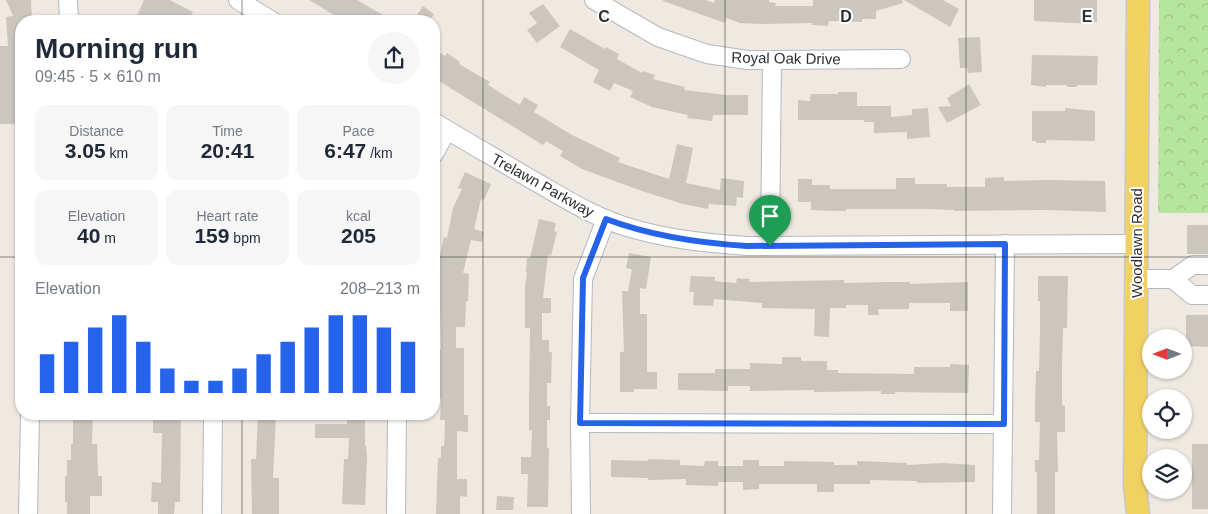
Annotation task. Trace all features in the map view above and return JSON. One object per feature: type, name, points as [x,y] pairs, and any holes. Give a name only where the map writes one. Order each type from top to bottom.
[{"type":"main road","name":"Woodlawn Road","points":[[1132,514],[1135,486],[1138,0]]},
{"type":"main road","name":"Woodlawn Road","points":[[1135,486],[1138,514]]},
{"type":"street","points":[[68,0],[69,15]]},
{"type":"street","points":[[238,0],[262,15]]},
{"type":"street","name":"Royal Oak Drive","points":[[594,0],[658,37],[707,54],[748,60],[901,59]]},
{"type":"street","points":[[770,246],[772,60]]},
{"type":"street","name":"Trelawn Parkway","points":[[440,126],[586,211],[654,234],[682,239],[714,244],[770,246],[1136,244]]},
{"type":"street","points":[[581,514],[580,423],[583,278],[606,219]]},
{"type":"street","points":[[1002,514],[1005,244]]},
{"type":"street","points":[[1136,279],[1173,279],[1193,265],[1208,265]]},
{"type":"street","points":[[1173,279],[1192,295],[1208,294]]},
{"type":"street","points":[[28,514],[30,420]]},
{"type":"street","points":[[212,514],[213,420]]},
{"type":"street","points":[[396,514],[397,420]]},
{"type":"street","points":[[580,423],[1004,424]]},
{"type":"green space","points":[[1159,0],[1208,0],[1208,213],[1158,213]]},
{"type":"building","points":[[6,0],[31,0],[32,15],[15,15],[15,124],[0,124],[0,46],[8,46],[6,17],[13,16]]},
{"type":"building","points":[[144,0],[170,0],[193,12],[191,15],[137,15]]},
{"type":"building","points":[[309,0],[357,0],[383,15],[334,15]]},
{"type":"building","points":[[663,0],[706,0],[714,3],[715,0],[769,0],[769,2],[776,3],[775,6],[813,6],[813,0],[902,0],[903,3],[876,11],[876,19],[862,19],[862,22],[829,21],[828,26],[812,25],[812,23],[740,23],[726,18],[725,23]]},
{"type":"building","points":[[904,0],[943,0],[959,9],[950,27]]},
{"type":"building","points":[[1034,0],[1097,0],[1097,22],[1093,22],[1093,24],[1034,21]]},
{"type":"building","points":[[543,4],[560,26],[537,43],[527,30],[537,23],[529,13]]},
{"type":"building","points":[[423,6],[434,14],[433,15],[417,15]]},
{"type":"building","points":[[570,29],[605,49],[606,47],[619,54],[617,59],[642,73],[643,71],[655,75],[653,79],[685,87],[684,90],[726,95],[748,95],[748,115],[713,115],[712,121],[687,118],[688,115],[652,107],[630,97],[633,91],[614,83],[610,91],[593,82],[599,70],[560,47]]},
{"type":"building","points":[[980,37],[982,72],[968,73],[967,68],[960,68],[958,38]]},
{"type":"building","points":[[440,53],[445,56],[447,53],[460,62],[459,64],[490,82],[488,85],[520,105],[524,97],[538,105],[534,112],[572,135],[620,158],[618,162],[669,179],[677,144],[693,148],[686,183],[720,190],[721,178],[744,181],[743,198],[737,197],[736,206],[709,204],[708,209],[683,204],[582,169],[560,156],[563,151],[546,141],[543,145],[440,82]]},
{"type":"building","points":[[1032,55],[1098,56],[1097,85],[1067,87],[1067,85],[1046,85],[1046,87],[1031,85]]},
{"type":"building","points":[[969,84],[981,105],[947,123],[938,107],[951,106],[947,98]]},
{"type":"building","points":[[838,92],[857,92],[857,106],[891,106],[891,117],[912,115],[912,109],[928,108],[930,137],[907,139],[907,132],[874,133],[874,122],[864,122],[864,120],[798,120],[798,100],[810,101],[811,94],[838,94]]},
{"type":"building","points":[[1065,108],[1095,111],[1095,141],[1046,140],[1046,143],[1036,143],[1036,141],[1032,141],[1032,111],[1065,111]]},
{"type":"building","points":[[465,172],[491,184],[484,200],[481,199],[474,229],[484,232],[482,242],[471,240],[463,273],[469,274],[465,327],[456,327],[456,348],[464,348],[464,415],[468,415],[468,432],[457,431],[457,479],[467,479],[467,497],[460,496],[460,514],[436,514],[438,458],[441,458],[441,446],[444,446],[445,420],[440,420],[440,255],[444,237],[447,238],[453,208],[462,189],[458,188]]},
{"type":"building","points":[[1004,177],[1004,181],[1105,181],[1106,212],[1046,210],[954,211],[927,209],[846,209],[846,211],[833,211],[811,210],[811,202],[798,202],[798,179],[812,179],[812,185],[830,185],[830,189],[896,189],[896,178],[915,178],[915,184],[947,184],[947,187],[985,187],[985,178]]},
{"type":"building","points":[[539,219],[556,223],[554,231],[557,232],[551,256],[548,255],[543,298],[551,298],[551,313],[542,313],[542,340],[549,340],[549,352],[552,352],[551,383],[547,383],[547,406],[550,406],[550,420],[547,420],[547,448],[549,448],[548,507],[527,507],[528,474],[521,474],[521,457],[531,457],[532,430],[529,431],[530,328],[525,328],[525,286],[527,258],[530,258]]},
{"type":"building","points":[[1187,225],[1208,225],[1208,254],[1187,254]]},
{"type":"building","points":[[629,253],[651,257],[646,289],[640,288],[640,314],[647,314],[647,372],[657,372],[657,389],[634,389],[634,392],[620,392],[620,352],[624,352],[622,291],[628,291],[632,269],[626,268]]},
{"type":"building","points":[[691,276],[715,277],[715,281],[736,283],[737,278],[750,279],[749,282],[844,280],[844,283],[910,282],[910,284],[968,282],[968,311],[950,311],[950,303],[909,303],[909,309],[878,309],[879,315],[868,315],[868,305],[846,305],[846,308],[830,308],[829,337],[814,336],[815,309],[762,308],[762,303],[714,299],[713,306],[693,305],[694,292],[689,292]]},
{"type":"building","points":[[1038,276],[1068,276],[1067,328],[1063,328],[1062,367],[1062,405],[1065,406],[1065,432],[1057,432],[1058,472],[1055,472],[1055,514],[1037,514],[1037,472],[1035,472],[1035,460],[1039,460],[1040,422],[1035,422],[1036,371],[1039,371],[1040,332]]},
{"type":"building","points":[[1186,315],[1208,315],[1208,347],[1192,346],[1192,329],[1186,329]]},
{"type":"building","points":[[782,357],[801,357],[801,361],[827,361],[827,370],[838,370],[838,373],[914,374],[914,367],[950,367],[950,364],[969,365],[968,393],[895,392],[895,394],[881,394],[881,391],[750,391],[750,386],[728,386],[728,391],[678,390],[678,373],[715,373],[715,369],[750,369],[750,363],[782,364]]},
{"type":"building","points":[[73,420],[93,420],[92,444],[97,444],[98,476],[102,476],[102,496],[90,496],[90,514],[67,514],[65,476],[67,476],[67,460],[71,460],[71,444],[73,444]]},
{"type":"building","points":[[153,420],[181,420],[180,502],[175,502],[174,514],[158,514],[158,502],[151,502],[152,482],[161,483],[162,433],[153,433]]},
{"type":"building","points":[[258,420],[276,420],[273,478],[279,478],[279,514],[252,514],[251,459],[256,459]]},
{"type":"building","points":[[347,420],[365,420],[367,457],[365,505],[342,504],[344,459],[348,459],[349,438],[315,438],[315,424],[347,424]]},
{"type":"building","points":[[1192,444],[1208,444],[1208,509],[1192,509]]},
{"type":"building","points":[[648,459],[680,460],[680,465],[704,466],[705,461],[718,461],[718,466],[743,466],[743,460],[759,460],[759,466],[784,466],[784,461],[834,462],[834,465],[857,465],[857,461],[907,463],[907,465],[943,463],[975,465],[975,482],[917,483],[917,481],[870,480],[870,484],[834,484],[834,492],[817,492],[817,484],[759,484],[759,489],[743,490],[743,482],[718,482],[718,486],[686,485],[686,479],[648,480],[648,478],[611,477],[611,460],[648,461]]},
{"type":"building","points":[[497,496],[514,497],[513,510],[496,510]]},
{"type":"route","points":[[606,219],[627,227],[682,239],[714,244],[770,246],[1005,244],[1004,424],[580,423],[583,278],[606,219]]}]
